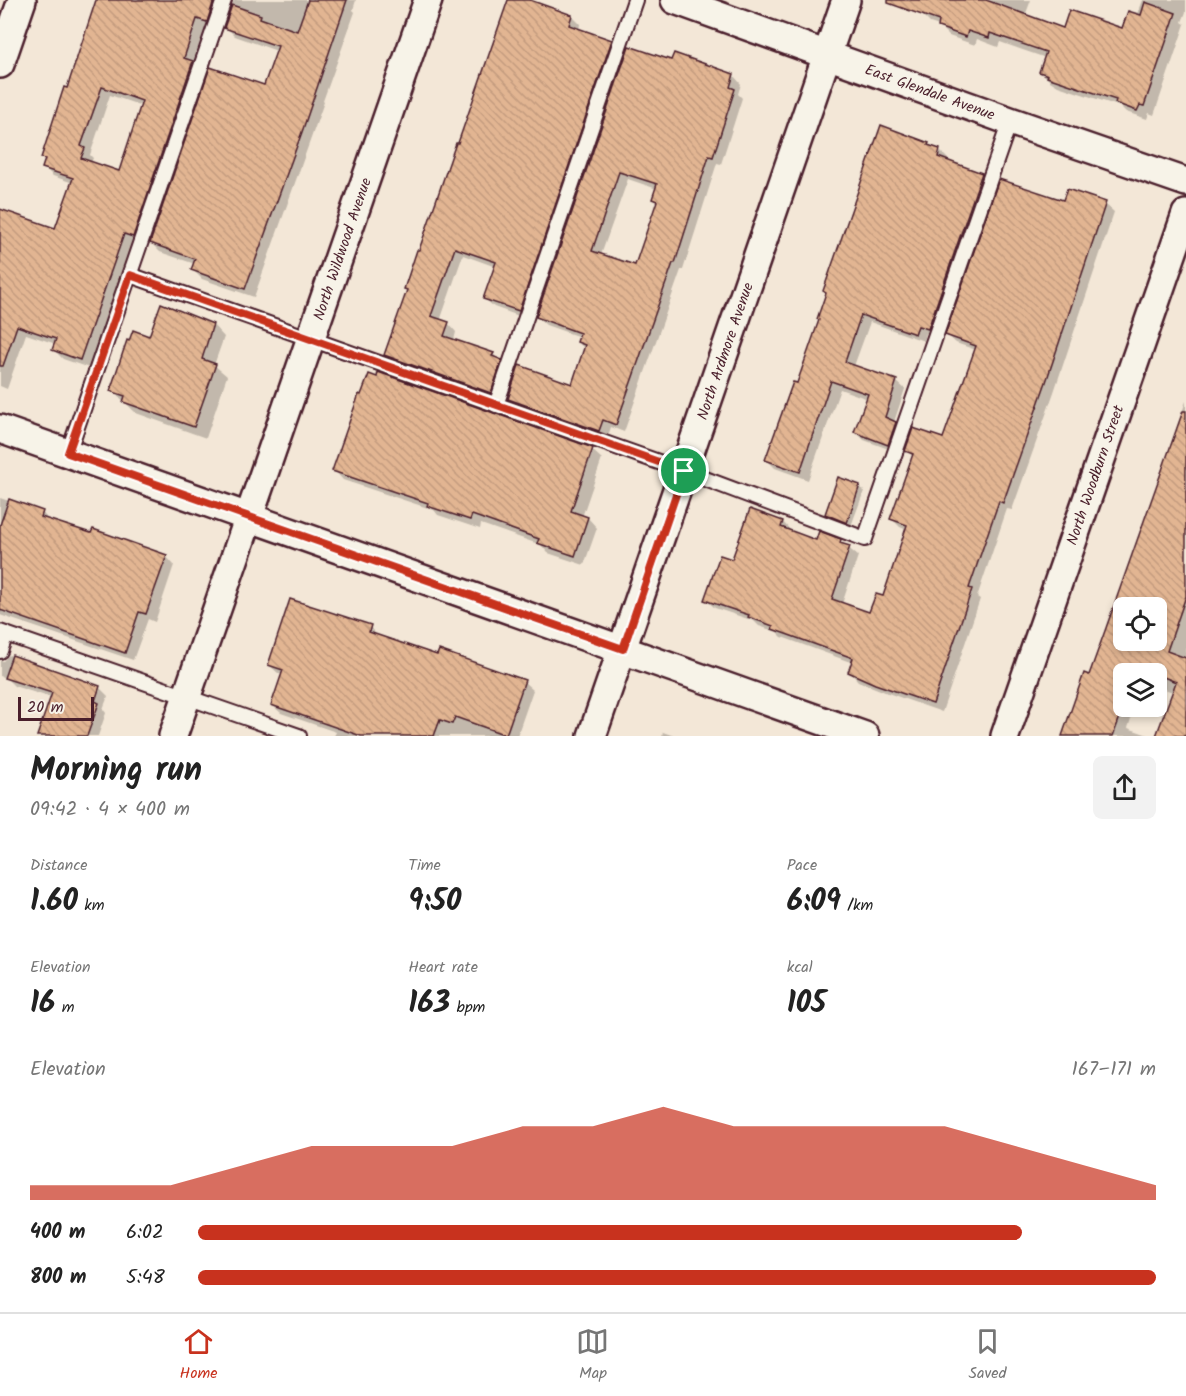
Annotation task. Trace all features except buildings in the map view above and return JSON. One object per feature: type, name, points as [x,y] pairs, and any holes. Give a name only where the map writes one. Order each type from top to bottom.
[{"type":"street","points":[[0,64],[22,0]]},
{"type":"street","name":"North Wildwood Avenue","points":[[173,736],[428,0]]},
{"type":"street","name":"East Glendale Avenue","points":[[675,0],[1186,182]]},
{"type":"street","name":"North Ardmore Avenue","points":[[592,736],[846,0]]},
{"type":"street","name":"North Woodburn Street","points":[[1005,736],[1186,214]]},
{"type":"street","points":[[0,429],[865,736]]},
{"type":"lane","points":[[68,453],[224,0]]},
{"type":"lane","points":[[496,405],[635,0]]},
{"type":"lane","points":[[130,275],[684,471],[864,539],[1010,121]]},
{"type":"lane","points":[[0,651],[3,633],[299,736]]},
{"type":"route","points":[[130,275],[684,471],[623,649],[68,453],[130,275]]}]
